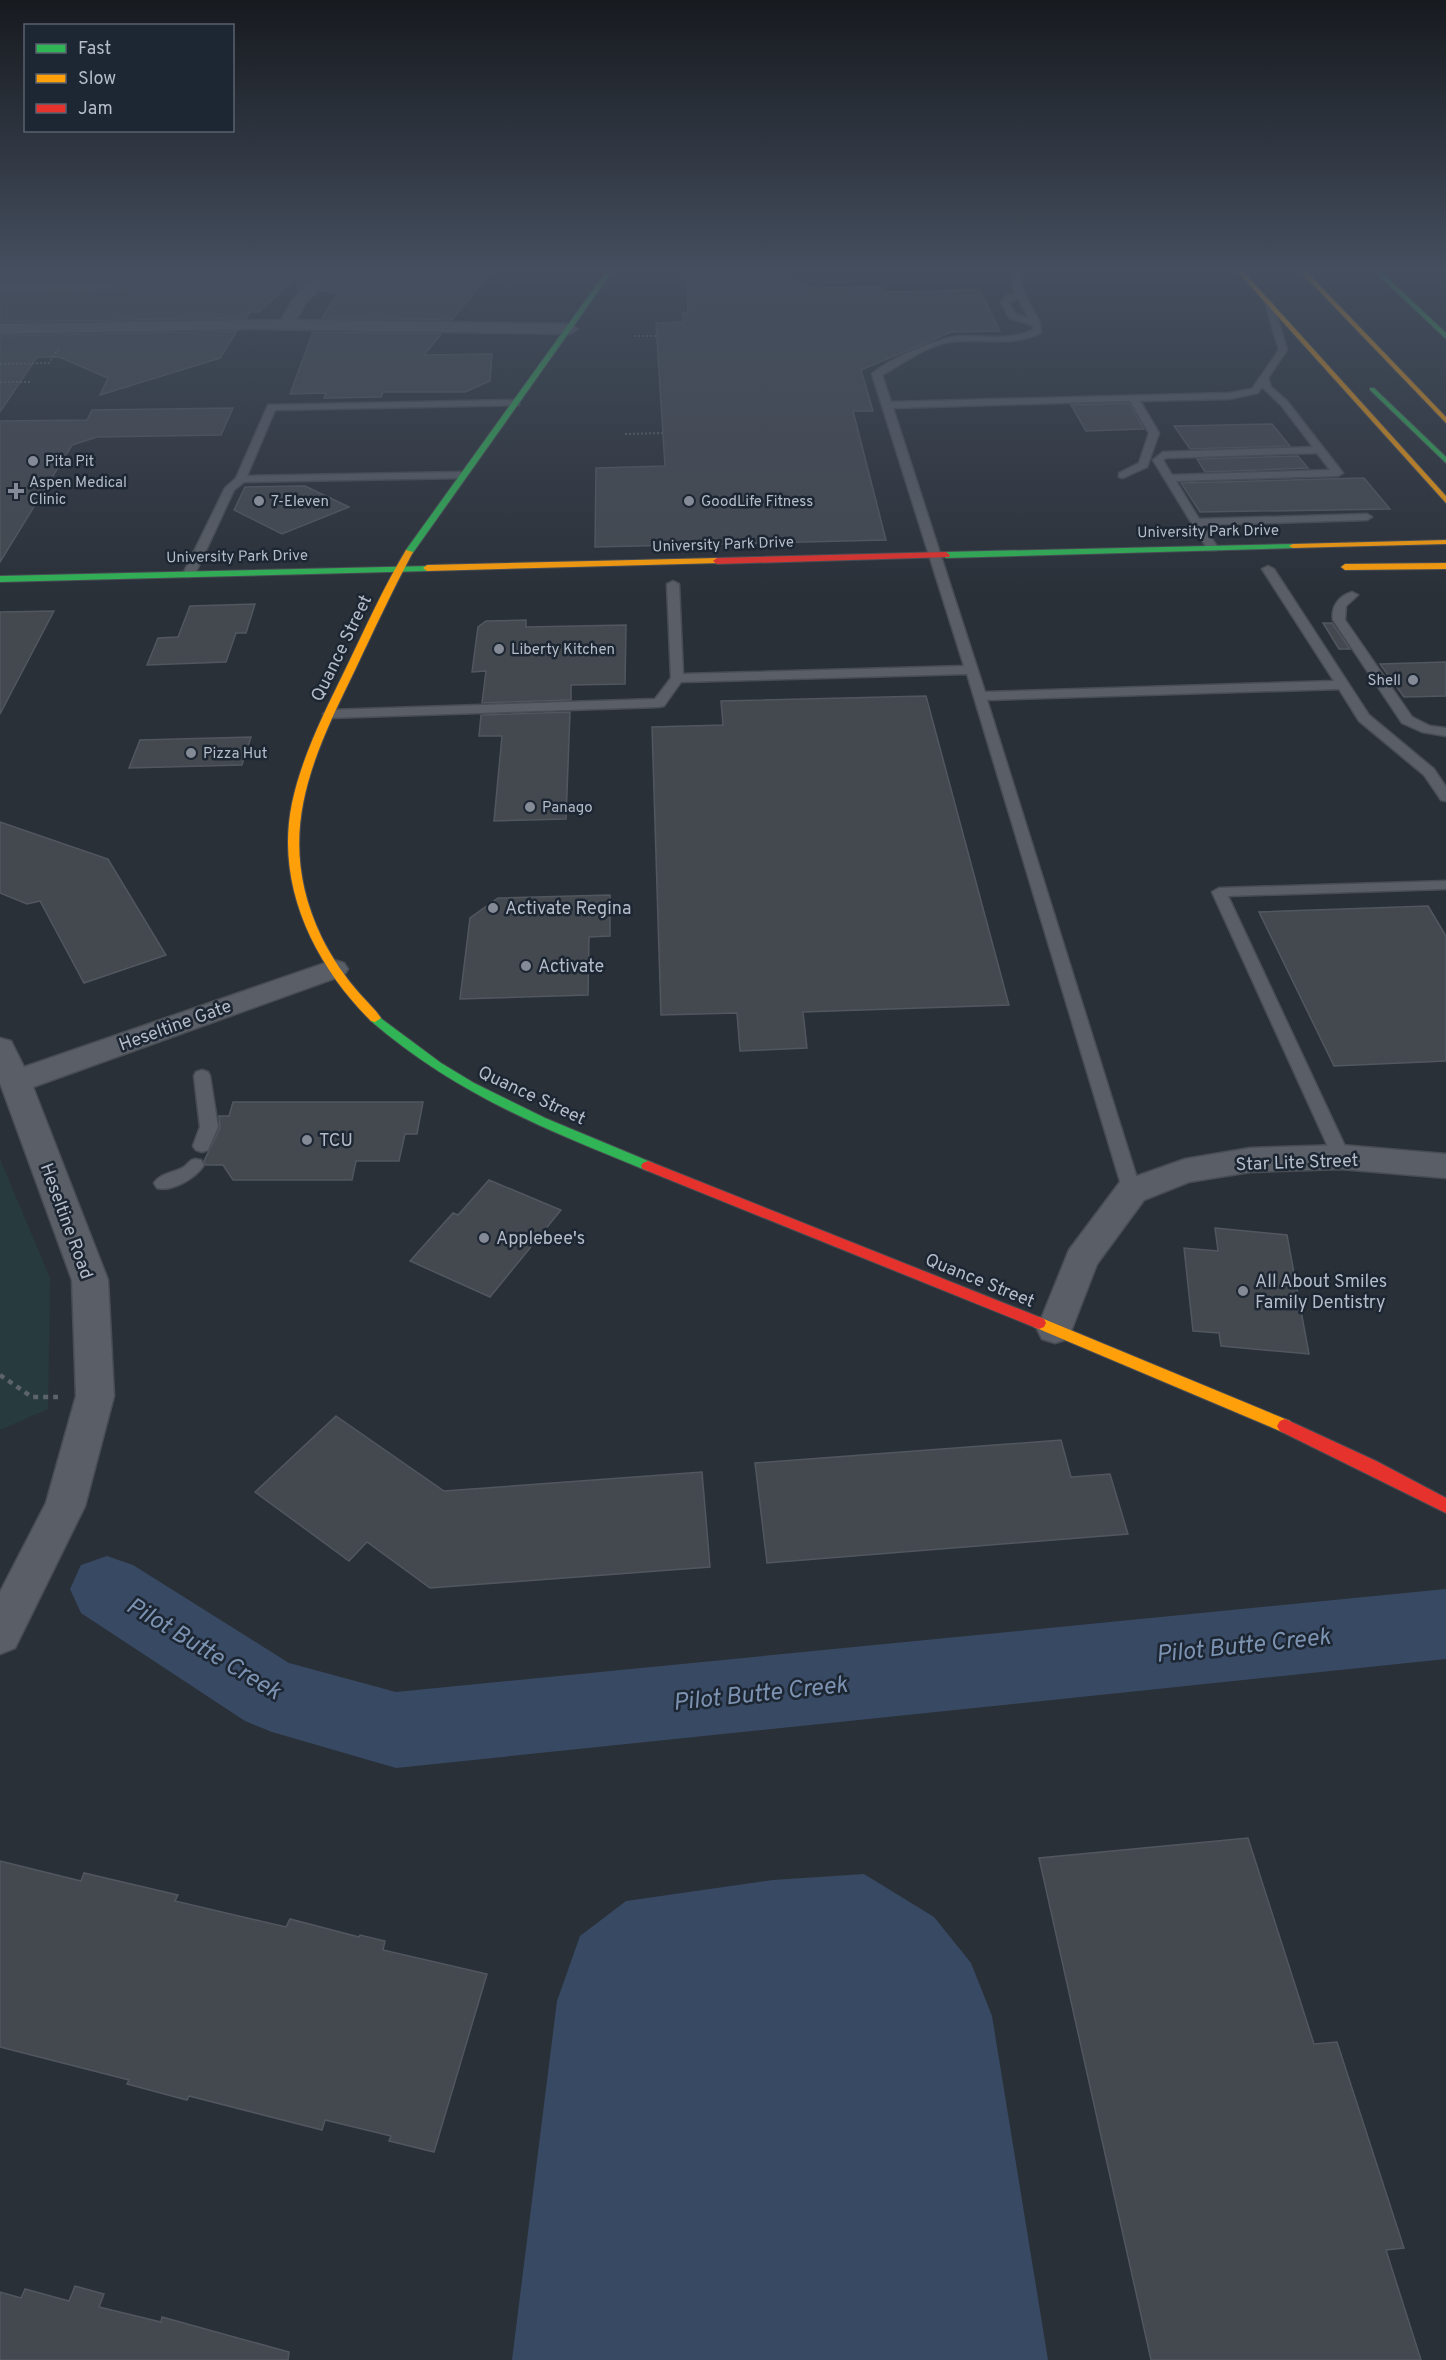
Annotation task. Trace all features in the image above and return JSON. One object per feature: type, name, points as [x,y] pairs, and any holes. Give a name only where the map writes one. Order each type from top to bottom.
[{"type":"main road","name":"Quance Street","points":[[533,379],[462,475],[398,569],[329,714],[297,800],[291,839],[293,873],[306,916],[334,969],[370,1012],[407,1046],[495,1101],[671,1176],[1055,1329],[1268,1418],[1376,1467],[1446,1506]]},
{"type":"main road","points":[[1337,379],[1446,501]]},
{"type":"main road","points":[[1406,379],[1446,421]]},
{"type":"main road","points":[[1365,383],[1446,461]]},
{"type":"main road","name":"University Park Drive","points":[[0,579],[1446,542]]},
{"type":"main road","points":[[1335,567],[1446,566]]},
{"type":"main road","points":[[1262,569],[1287,568]]},
{"type":"main road","points":[[101,587],[135,575]]},
{"type":"main road","points":[[936,577],[961,576]]},
{"type":"street","name":"Heseltine Gate","points":[[15,1082],[334,969]]},
{"type":"street","name":"Heseltine Road","points":[[0,1048],[90,1280],[95,1396],[65,1506],[0,1634]]},
{"type":"street","name":"Star Lite Street","points":[[1132,1191],[1185,1171],[1250,1160],[1341,1157],[1446,1166]]},
{"type":"street","points":[[1055,1329],[1081,1258],[1132,1191]]},
{"type":"lane","points":[[879,379],[934,555],[936,577],[972,670],[1132,1191]]},
{"type":"lane","points":[[887,405],[1229,396],[1255,391],[1264,379]]},
{"type":"lane","points":[[1170,478],[1338,473],[1284,404],[1267,388],[1264,379]]},
{"type":"lane","points":[[1123,475],[1143,465],[1154,433],[1133,398]]},
{"type":"lane","points":[[189,574],[230,488],[241,479],[271,407],[516,403]]},
{"type":"lane","points":[[1212,548],[1158,459],[1163,455],[1320,450]]},
{"type":"lane","points":[[241,479],[462,475]]},
{"type":"lane","points":[[1197,522],[1367,517]]},
{"type":"lane","points":[[1262,569],[1364,718],[1429,772],[1446,796]]},
{"type":"lane","points":[[329,714],[659,703],[677,678],[673,584]]},
{"type":"lane","points":[[1352,595],[1341,602],[1337,612],[1339,620],[1407,720],[1427,729],[1446,732]]},
{"type":"lane","points":[[677,678],[972,670]]},
{"type":"lane","points":[[980,696],[1343,685]]},
{"type":"lane","points":[[1341,1157],[1219,892],[1446,885]]},
{"type":"lane","points":[[202,1076],[209,1127],[202,1146]]},
{"type":"lane","points":[[163,1183],[191,1171],[195,1165]]},
{"type":"path","points":[[0,382],[31,382]]},
{"type":"path","points":[[625,434],[662,433]]},
{"type":"path","points":[[0,1375],[32,1397],[95,1396]]},
{"type":"green space","points":[[0,1159],[50,1278],[48,1409],[0,1430]]},
{"type":"water","points":[[864,1874],[934,1917],[971,1963],[992,2016],[1048,2360],[512,2360],[557,2001],[580,1936],[626,1901],[773,1880]]},
{"type":"building","points":[[0,379],[22,379],[0,412]]},
{"type":"building","points":[[107,379],[151,379],[100,395]]},
{"type":"building","points":[[296,379],[490,379],[465,392],[383,392],[381,397],[324,398],[326,393],[290,394]]},
{"type":"building","points":[[660,379],[864,379],[873,411],[853,411],[886,540],[595,547],[596,468],[665,466]]},
{"type":"building","points":[[1129,403],[1144,429],[1086,431],[1071,405]]},
{"type":"building","points":[[233,408],[221,435],[97,437],[72,445],[0,562],[0,421],[87,420],[92,410]]},
{"type":"building","points":[[1272,424],[1290,446],[1190,449],[1174,426]]},
{"type":"building","points":[[1298,456],[1308,468],[1205,472],[1197,459]]},
{"type":"building","points":[[1364,478],[1390,509],[1200,512],[1181,483]]},
{"type":"building","points":[[305,486],[349,507],[282,534],[234,510],[245,487]]},
{"type":"building","points":[[255,604],[246,633],[236,633],[226,662],[147,665],[158,638],[178,637],[190,606]]},
{"type":"building","points":[[54,611],[0,714],[0,612]]},
{"type":"building","points":[[526,620],[526,627],[626,625],[625,684],[571,685],[571,700],[482,703],[486,671],[472,672],[478,627],[486,621]]},
{"type":"building","points":[[1323,623],[1332,623],[1350,649],[1339,649]]},
{"type":"building","name":"Shell","points":[[1446,662],[1446,696],[1404,697],[1380,664]]},
{"type":"building","points":[[926,696],[1009,1005],[803,1012],[807,1048],[740,1051],[737,1013],[661,1015],[652,727],[723,725],[721,701]]},
{"type":"building","points":[[570,712],[566,819],[494,821],[502,736],[479,736],[481,715]]},
{"type":"building","name":"Pizza Hut","points":[[251,737],[242,765],[129,768],[140,740]]},
{"type":"building","points":[[0,822],[108,859],[166,955],[84,983],[40,901],[27,904],[0,893]]},
{"type":"building","name":"Activate","points":[[610,895],[610,936],[589,937],[588,995],[460,999],[470,918],[498,898]]},
{"type":"building","points":[[1428,906],[1446,936],[1446,1061],[1334,1066],[1259,912]]},
{"type":"building","name":"TCU","points":[[233,1102],[423,1102],[417,1134],[405,1134],[399,1161],[356,1161],[352,1180],[233,1180],[223,1165],[206,1165],[204,1161],[220,1128],[219,1116],[229,1116]]},
{"type":"building","name":"Applebee's","points":[[489,1180],[561,1210],[490,1297],[410,1261],[453,1213],[458,1215]]},
{"type":"building","name":"All About Smiles Family Dentistry","points":[[1215,1228],[1287,1235],[1309,1354],[1221,1346],[1219,1333],[1193,1331],[1184,1248],[1218,1251]]},
{"type":"building","points":[[336,1416],[444,1491],[702,1472],[710,1567],[430,1588],[367,1542],[349,1561],[255,1492]]},
{"type":"building","points":[[1061,1440],[1071,1477],[1110,1474],[1128,1534],[767,1563],[755,1463]]},
{"type":"building","points":[[1248,1838],[1314,2044],[1337,2042],[1404,2248],[1386,2250],[1421,2360],[1151,2360],[1039,1858]]},
{"type":"building","points":[[0,1861],[81,1881],[84,1873],[178,1895],[175,1901],[286,1927],[290,1919],[359,1937],[360,1935],[385,1941],[383,1950],[487,1974],[434,2152],[389,2141],[391,2136],[325,2120],[322,2130],[189,2096],[187,2100],[127,2084],[129,2080],[0,2047]]},
{"type":"building","points":[[75,2286],[104,2294],[99,2307],[161,2322],[162,2317],[289,2352],[288,2360],[0,2360],[0,2292],[21,2298],[25,2289],[69,2301]]},
{"type":"waterway","name":"Pilot Butte Creek","points":[[107,1589],[272,1695],[396,1730],[1446,1624]]},
{"type":"traffic: fast","points":[[409,552],[532,379]]},
{"type":"traffic: fast","points":[[1372,389],[1446,461]]},
{"type":"traffic: fast","points":[[946,555],[1293,546]]},
{"type":"traffic: fast","points":[[0,579],[427,568]]},
{"type":"traffic: fast","points":[[375,1018],[436,1066],[470,1086],[540,1121],[648,1166]]},
{"type":"traffic: slow","points":[[1337,379],[1446,501]]},
{"type":"traffic: slow","points":[[1406,379],[1446,421]]},
{"type":"traffic: slow","points":[[1293,546],[1446,542]]},
{"type":"traffic: slow","points":[[375,1018],[342,980],[316,937],[302,902],[294,868],[293,835],[297,803],[318,740],[370,628],[409,552]]},
{"type":"traffic: slow","points":[[427,568],[717,561]]},
{"type":"traffic: slow","points":[[1345,567],[1446,566]]},
{"type":"traffic: slow","points":[[1039,1323],[1285,1426]]},
{"type":"traffic: jam","points":[[717,561],[946,555]]},
{"type":"traffic: jam","points":[[648,1166],[1039,1323]]},
{"type":"traffic: jam","points":[[1285,1426],[1370,1466],[1446,1506]]},
{"type":"place","name":"Pita Pit","points":[[33,461]]},
{"type":"place","name":"Aspen Medical Clinic","points":[[16,491]]},
{"type":"place","name":"7-Eleven","points":[[259,501]]},
{"type":"place","name":"GoodLife Fitness","points":[[689,501]]},
{"type":"place","name":"Liberty Kitchen","points":[[499,649]]},
{"type":"place","name":"Shell","points":[[1413,680]]},
{"type":"place","name":"Pizza Hut","points":[[191,753]]},
{"type":"place","name":"Panago","points":[[530,807]]},
{"type":"place","name":"Activate Regina","points":[[493,908]]},
{"type":"place","name":"Activate","points":[[526,966]]},
{"type":"place","name":"TCU","points":[[307,1140]]},
{"type":"place","name":"Applebee's","points":[[484,1238]]},
{"type":"place","name":"All About Smiles Family Dentistry","points":[[1243,1291]]}]
